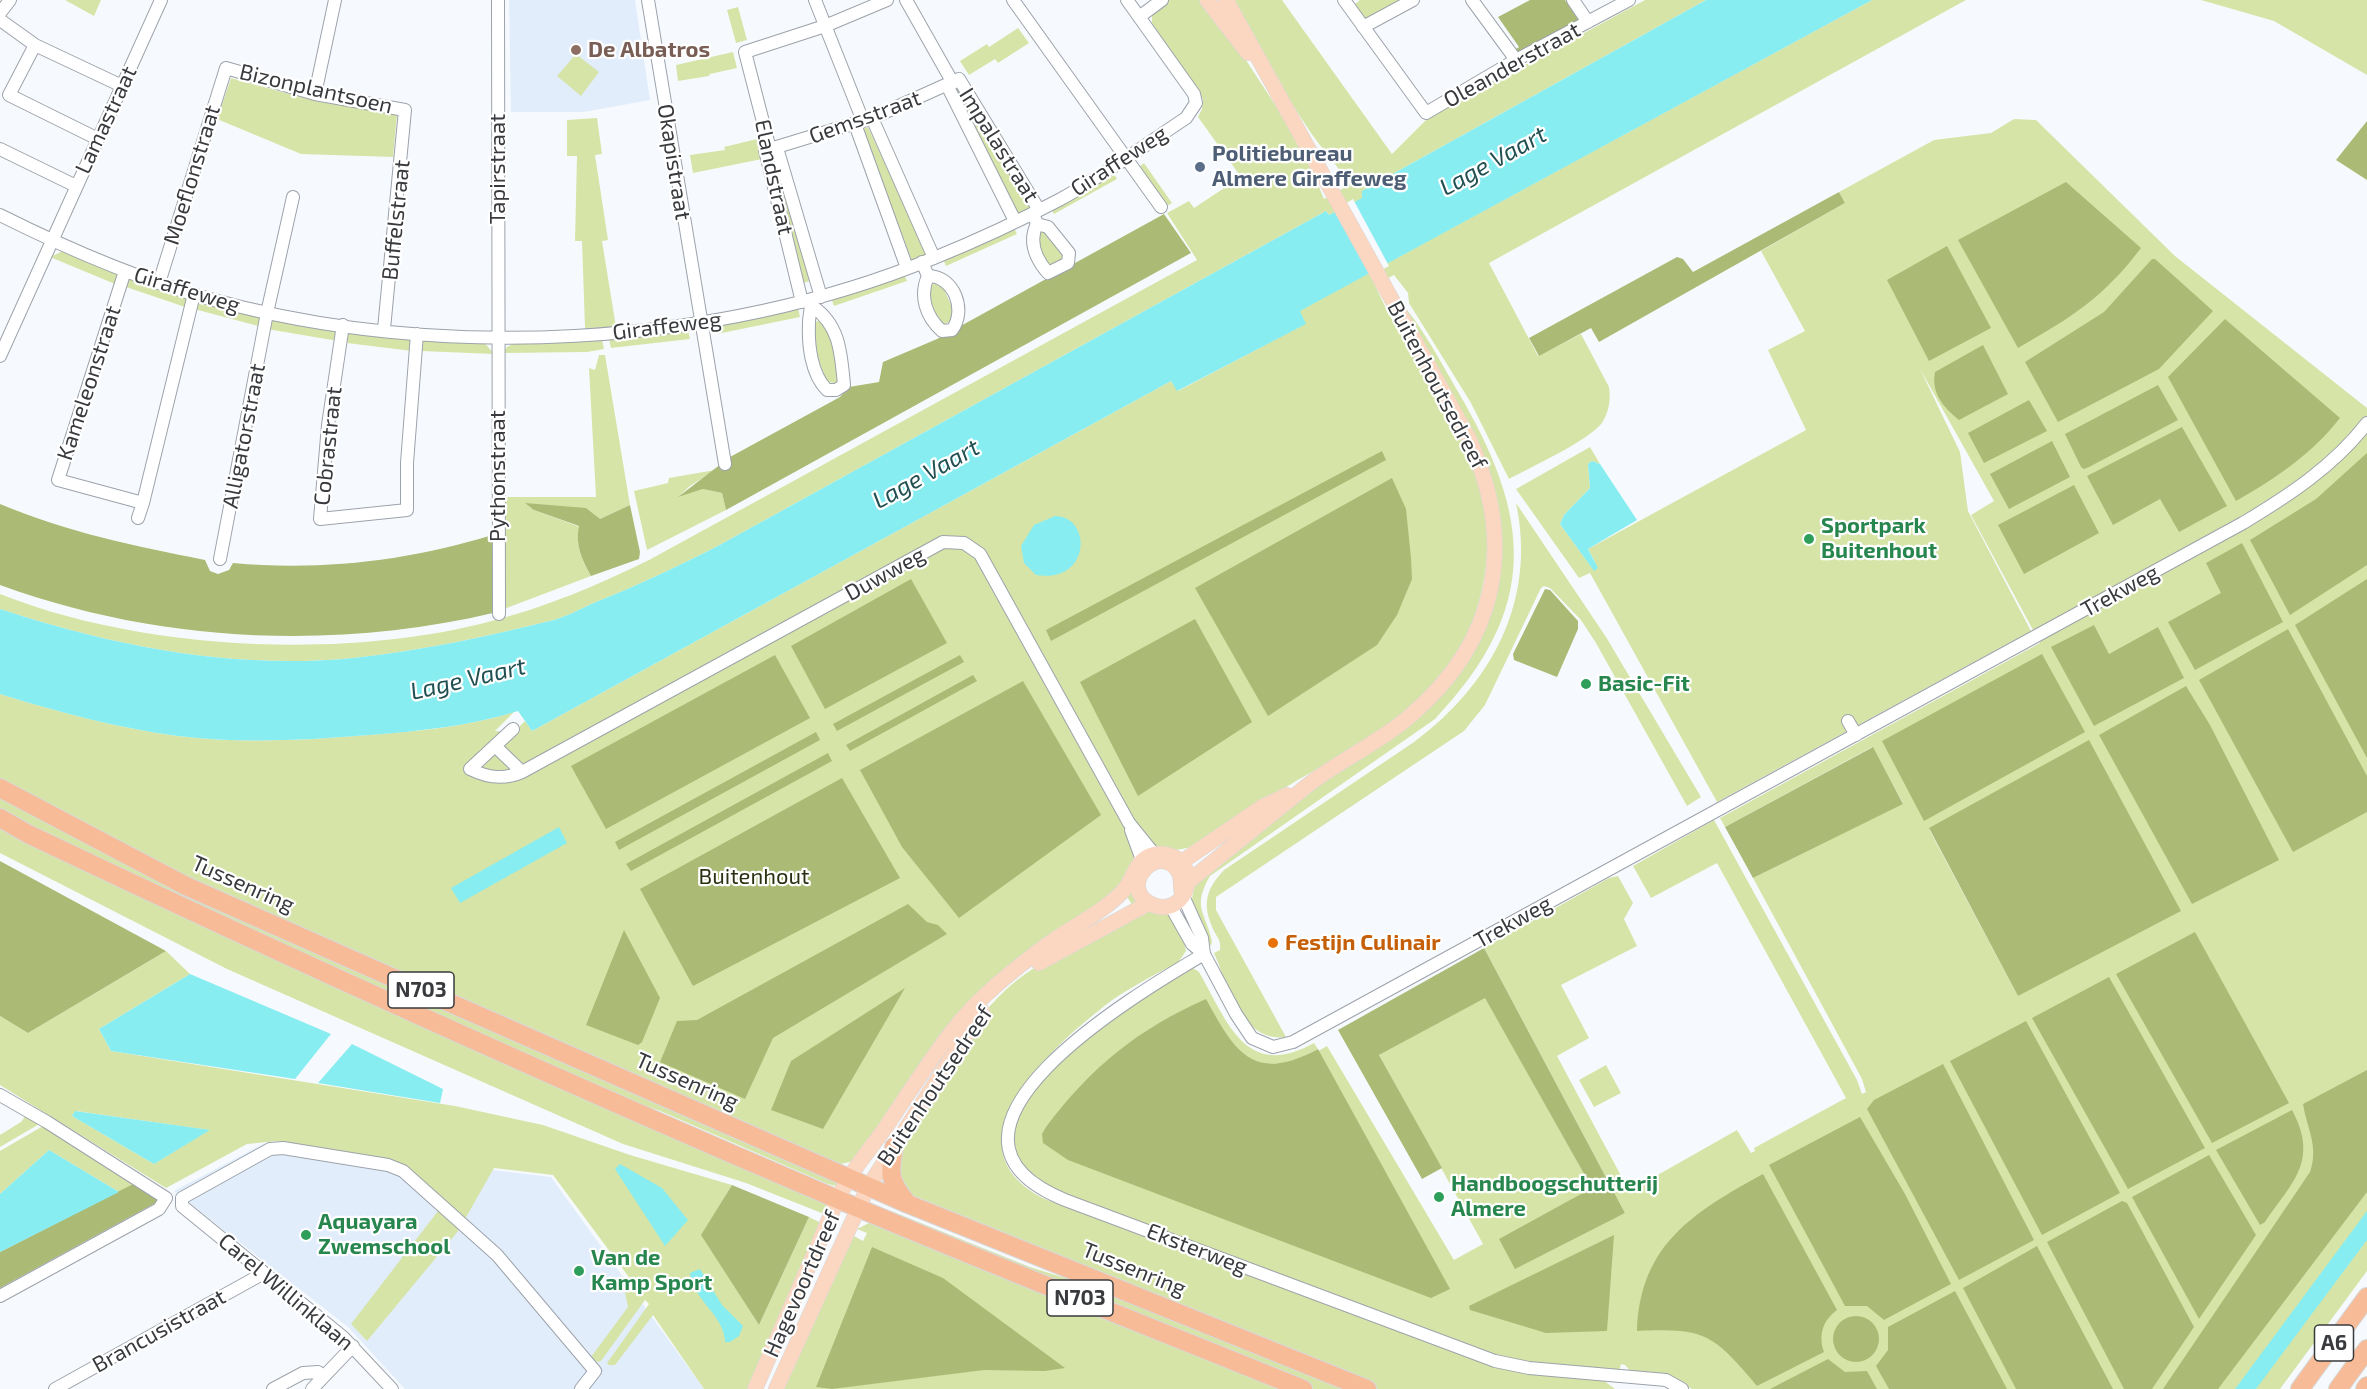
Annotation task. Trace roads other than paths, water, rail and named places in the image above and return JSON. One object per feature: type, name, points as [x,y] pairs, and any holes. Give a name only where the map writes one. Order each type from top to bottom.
[{"type":"highway","name":"Tussenring","points":[[0,788],[186,886],[868,1187],[1367,1389]]},
{"type":"highway","name":"Tussenring","points":[[0,818],[49,844],[394,1006],[857,1208],[1303,1389]]},
{"type":"highway","points":[[894,1147],[890,1173],[894,1186],[908,1204]]},
{"type":"highway","name":"A6","points":[[2300,1389],[2367,1297]]},
{"type":"highway","name":"A6","points":[[2338,1389],[2367,1349]]},
{"type":"main road","name":"Buitenhoutsedreef","points":[[1208,0],[1269,79]]},
{"type":"main road","name":"Buitenhoutsedreef","points":[[1180,895],[1309,785],[1408,718],[1435,694],[1458,666],[1476,635],[1493,575],[1495,536],[1491,497],[1484,471],[1469,439],[1269,79],[1248,36],[1226,0]]},
{"type":"main road","name":"Buitenhoutsedreef","points":[[1174,861],[1263,807],[1309,785]]},
{"type":"main road","points":[[1174,861],[1185,869],[1180,895],[1149,903],[1142,895],[1142,869],[1174,861]]},
{"type":"main road","name":"Buitenhoutsedreef","points":[[849,1178],[954,1029],[1010,979],[1113,899],[1142,869]]},
{"type":"main road","name":"Buitenhoutsedreef","points":[[1010,979],[1046,957],[1149,903]]},
{"type":"main road","name":"Buitenhoutsedreef","points":[[857,1208],[964,1036],[995,992]]},
{"type":"main road","name":"Hagevoortdreef","points":[[755,1389],[849,1178]]},
{"type":"main road","name":"Hagevoortdreef","points":[[776,1389],[857,1208]]},
{"type":"street","points":[[0,13],[10,0]]},
{"type":"street","name":"Lamastraat","points":[[0,356],[5,332],[51,240],[161,0]]},
{"type":"street","points":[[315,94],[335,0]]},
{"type":"street","name":"Tapirstraat","points":[[498,0],[499,338]]},
{"type":"street","name":"Okapistraat","points":[[648,0],[725,464]]},
{"type":"street","points":[[815,0],[863,121],[928,260],[928,276]]},
{"type":"street","points":[[825,26],[888,0]]},
{"type":"street","name":"Impalastraat","points":[[906,0],[953,82],[1036,216]]},
{"type":"street","points":[[1013,0],[1161,207]]},
{"type":"street","points":[[1133,2],[1139,17],[1162,0]]},
{"type":"street","points":[[1350,2],[1363,27],[1413,0]]},
{"type":"street","points":[[1472,0],[1516,60]]},
{"type":"street","points":[[1573,0],[1588,22]]},
{"type":"street","name":"Oleanderstraat","points":[[1363,27],[1426,113],[1516,60],[1629,0]]},
{"type":"street","name":"Giraffeweg","points":[[0,215],[51,240],[159,283],[267,313],[343,325],[417,333],[499,338],[584,336],[701,323],[811,301],[907,268],[1015,221],[1036,216],[1186,118],[1196,103],[1194,94],[1139,17]]},
{"type":"street","points":[[0,20],[34,45],[122,86]]},
{"type":"street","name":"Elandstraat","points":[[811,301],[774,148],[746,52],[825,26]]},
{"type":"street","points":[[34,45],[9,95],[98,139]]},
{"type":"street","name":"Bizonplantsoen","points":[[226,68],[315,94],[405,110]]},
{"type":"street","name":"Moeflonstraat","points":[[159,283],[226,68]]},
{"type":"street","name":"Impalastraat","points":[[953,82],[1015,221]]},
{"type":"street","name":"Gemsstraat","points":[[774,148],[863,121],[953,82]]},
{"type":"street","name":"Buffelstraat","points":[[384,329],[405,110]]},
{"type":"street","points":[[863,121],[907,268]]},
{"type":"street","name":"Elandstraat","points":[[774,148],[765,150],[811,301]]},
{"type":"street","points":[[0,149],[76,186]]},
{"type":"street","name":"Alligatorstraat","points":[[220,559],[267,313],[293,197]]},
{"type":"street","name":"Kameleonstraat","points":[[125,271],[58,480],[143,503]]},
{"type":"street","points":[[138,518],[194,294]]},
{"type":"street","points":[[811,301],[832,323],[841,349],[844,385],[836,390],[827,390],[822,385],[813,364],[808,339],[811,301]]},
{"type":"street","name":"Cobrastraat","points":[[343,325],[328,425],[320,519],[407,510],[407,463],[417,333]]},
{"type":"street","name":"Pythonstraat","points":[[498,614],[499,338]]},
{"type":"street","name":"Trekweg","points":[[1180,895],[1192,944],[1204,954],[1236,1014],[1252,1038],[1273,1047],[1293,1042],[2262,512],[2299,489],[2356,437],[2367,423]]},
{"type":"street","name":"Duwweg","points":[[513,729],[470,769],[493,777],[508,778],[522,772],[943,542],[964,543],[980,554],[1129,823],[1142,869]]},
{"type":"street","points":[[1848,721],[1856,735]]},
{"type":"street","points":[[495,746],[522,772]]},
{"type":"street","name":"Eksterweg","points":[[1204,954],[1104,1017],[1065,1051],[1026,1093],[1013,1113],[1007,1137],[1010,1159],[1025,1179],[1043,1191],[1065,1200],[1495,1361],[1529,1368],[1666,1380],[1682,1389]]},
{"type":"street","points":[[0,1095],[162,1194],[165,1203],[159,1209],[0,1296]]},
{"type":"street","name":"Carel Willinklaan","points":[[392,1389],[353,1347],[182,1206],[182,1198],[270,1149],[283,1148],[388,1165],[403,1171],[497,1255],[595,1371],[581,1389]]},
{"type":"street","name":"Brancusistraat","points":[[55,1389],[264,1273]]},
{"type":"street","points":[[312,1389],[353,1347]]},
{"type":"street","points":[[273,1389],[303,1373],[318,1372],[324,1376]]},
{"type":"water","name":"Lage Vaart","points":[[1706,0],[1872,0],[1300,311],[1306,324],[1177,391],[1171,381],[532,731],[518,711],[426,730],[322,738],[226,740],[155,733],[110,724],[0,694],[0,609],[130,644],[219,658],[263,661],[353,658],[404,651],[480,637],[564,616],[716,547],[1326,211],[1329,215],[1362,198],[1362,191]]},
{"type":"water","points":[[1592,461],[1600,464],[1637,520],[1588,549],[1598,568],[1594,571],[1560,524],[1564,515],[1590,488],[1588,464]]},
{"type":"water","points":[[1055,516],[1067,519],[1076,526],[1080,537],[1080,549],[1076,560],[1068,570],[1054,575],[1036,575],[1024,563],[1021,546],[1034,525]]},
{"type":"water","points":[[559,827],[567,843],[460,903],[451,888]]},
{"type":"water","points":[[190,974],[331,1034],[295,1079],[111,1051],[99,1029]]},
{"type":"water","points":[[352,1044],[443,1089],[440,1103],[318,1083]]},
{"type":"water","points":[[75,1111],[210,1130],[154,1164],[72,1116]]},
{"type":"water","points":[[49,1150],[119,1192],[0,1252],[0,1194]]},
{"type":"water","points":[[620,1164],[662,1188],[688,1220],[665,1246],[615,1169]]},
{"type":"water","points":[[2367,1211],[2367,1240],[2256,1389],[2235,1389]]},
{"type":"water","points":[[700,1269],[722,1305],[743,1326],[739,1336],[730,1342],[725,1342],[720,1324],[692,1283],[690,1273]]},
{"type":"place","name":"De Albatros","points":[[576,50]]},
{"type":"place","name":"Politiebureau Almere Giraffeweg","points":[[1200,167]]},
{"type":"place","name":"Sportpark Buitenhout","points":[[1809,539]]},
{"type":"place","name":"Basic-Fit","points":[[1586,684]]},
{"type":"place","name":"Festijn Culinair","points":[[1273,943]]},
{"type":"place","name":"Handboogschutterij Almere","points":[[1439,1197]]},
{"type":"place","name":"Aquayara Zwemschool","points":[[306,1235]]},
{"type":"place","name":"Van de Kamp Sport","points":[[579,1271]]},
{"type":"park label","name":"Buitenhout","points":[[754,877]]}]
